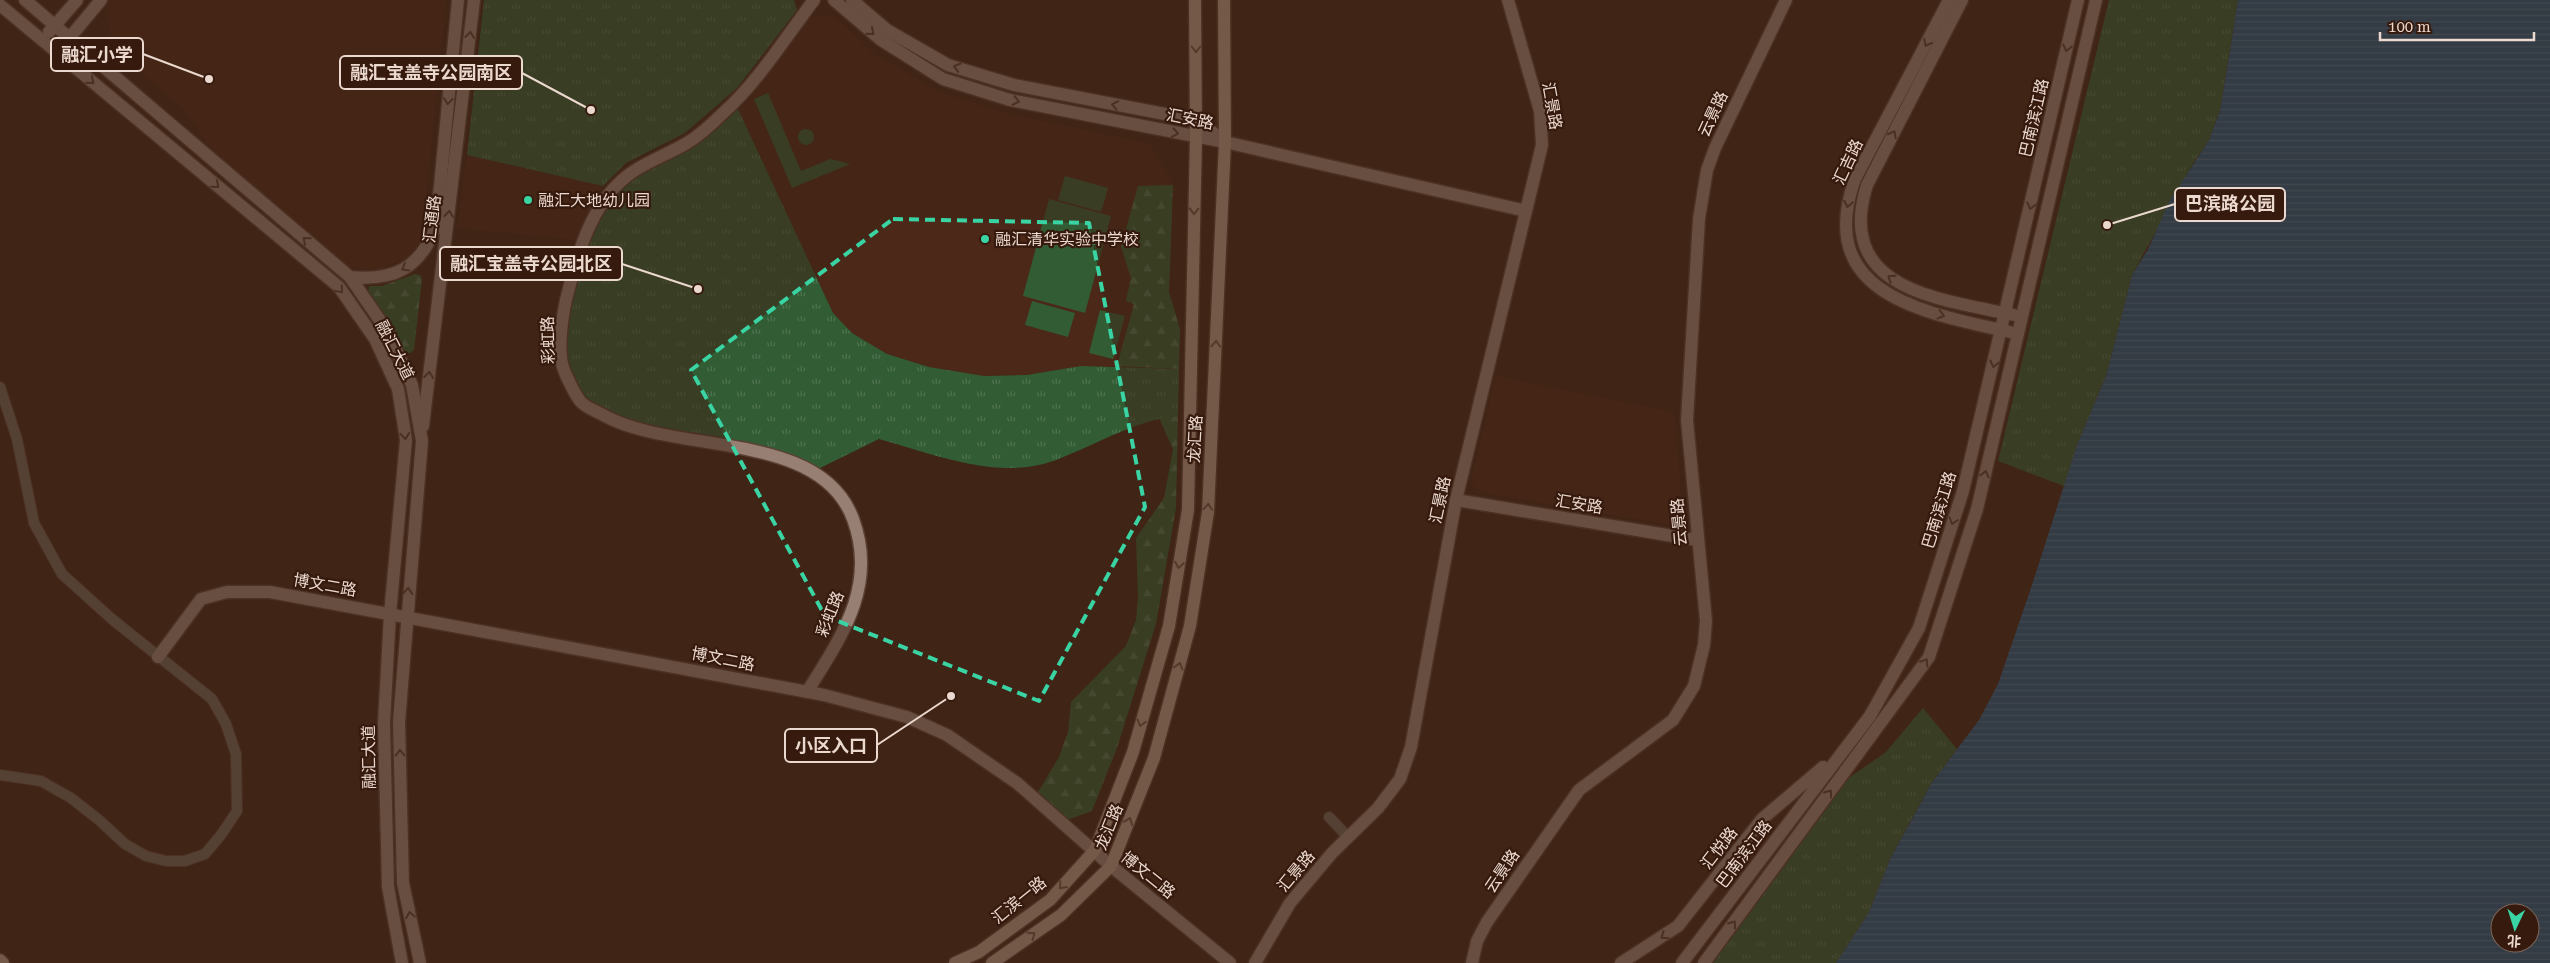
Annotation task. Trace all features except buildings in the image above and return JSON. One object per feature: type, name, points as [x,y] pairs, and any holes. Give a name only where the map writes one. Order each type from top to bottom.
[{"type":"main road","name":"龙汇路","points":[[1095,850],[1133,752],[1169,626],[1188,510],[1196,137],[1195,0]]},
{"type":"main road","name":"龙汇路","points":[[1111,866],[1154,758],[1190,626],[1208,512],[1225,142],[1224,0]]},
{"type":"main road","name":"汇滨一路","points":[[955,963],[979,952],[1050,900],[1095,850]]},
{"type":"main road","points":[[992,963],[1061,915],[1111,866]]},
{"type":"main road","points":[[0,960],[3,963]]},
{"type":"street","name":"融汇大道","points":[[25,0],[350,277],[388,332],[412,385],[422,441],[406,616],[399,722],[404,883],[420,963]]},
{"type":"street","points":[[42,40],[77,0]]},
{"type":"street","points":[[57,53],[101,0]]},
{"type":"street","name":"汇通路","points":[[350,277],[368,279],[387,277],[404,270],[420,258],[429,244],[436,227],[458,0]]},
{"type":"street","name":"汇通路","points":[[422,441],[474,0]]},
{"type":"street","name":"彩虹路","points":[[807,692],[839,641],[852,610],[861,579],[863,558],[858,533],[850,509],[830,482],[802,467],[764,454],[661,435],[616,422],[581,403],[562,365],[562,314],[582,246],[595,213],[612,191],[633,172],[689,142],[724,113],[748,88],[814,0]]},
{"type":"street","name":"汇安路","points":[[834,0],[881,40],[943,79],[1010,100],[1225,142]]},
{"type":"street","name":"汇安路","points":[[852,0],[887,30],[948,65],[1014,85],[1196,120],[1225,142]]},
{"type":"street","name":"汇景路","points":[[1255,963],[1290,903],[1348,838],[1378,808],[1400,779],[1411,747],[1456,500],[1539,162],[1542,128],[1536,96],[1508,0]]},
{"type":"street","name":"汇吉路","points":[[1949,0],[1855,179],[1847,210],[1846,229],[1850,248],[1857,264],[1885,293],[1925,312],[2017,334]]},
{"type":"street","name":"汇吉路","points":[[1962,0],[1867,185],[1860,214],[1861,230],[1864,246],[1873,261],[1881,271],[1908,289],[1928,296],[2021,317]]},
{"type":"street","name":"巴南滨江路","points":[[1682,963],[1842,750],[1870,716],[1919,628],[1963,491],[2006,314],[2078,0]]},
{"type":"street","name":"巴南滨江路","points":[[1704,963],[1929,657],[1977,509],[2096,0]]},
{"type":"street","name":"云景路","points":[[1472,963],[1477,941],[1487,922],[1579,790],[1673,720],[1685,704],[1694,686],[1700,666],[1705,629],[1687,420],[1702,193],[1715,148],[1783,3]]},
{"type":"street","name":"融汇大道","points":[[0,5],[339,287],[375,339],[398,389],[406,440],[390,614],[384,723],[388,887],[402,963]]},
{"type":"street","points":[[1225,142],[1526,211]]},
{"type":"street","points":[[0,387],[17,439],[34,523],[62,574],[113,620],[212,699],[226,724],[236,754],[237,810],[221,835],[205,854],[185,861],[166,861],[146,856],[125,844],[71,798],[41,781],[0,775]]},
{"type":"street","name":"汇安路","points":[[1456,500],[1697,540]]},
{"type":"street","name":"博文二路","points":[[158,657],[201,599],[227,592],[270,592],[807,692],[907,716],[947,736],[1017,783],[1111,866],[1230,963]]},
{"type":"street","name":"汇悦路","points":[[1621,963],[1678,926],[1762,819],[1842,750]]},
{"type":"street","points":[[1329,817],[1348,838]]},
{"type":"highlighted area","points":[[893,219],[1089,223],[1145,507],[1039,701],[825,616],[691,370]]},
{"type":"shaded area","points":[[110,0],[446,0],[422,239],[407,258],[379,270],[350,267],[212,150],[185,110],[111,48],[107,3]]},
{"type":"shaded area","name":"融汇清华实验中学校","points":[[833,15],[873,53],[938,91],[1005,113],[1151,144],[1173,185],[1169,292],[1180,329],[1179,369],[1081,366],[1027,375],[984,376],[929,367],[887,354],[852,333],[833,313],[738,109],[753,93],[809,17]]},
{"type":"shaded area","name":"融汇大地幼儿园","points":[[467,155],[603,186],[588,213],[577,240],[457,228]]},
{"type":"shaded area","points":[[1496,376],[1674,412],[1683,515],[1671,525],[1479,492],[1471,482]]},
{"type":"green space","points":[[484,0],[794,0],[797,10],[737,88],[685,133],[626,163],[603,186],[467,155]]},
{"type":"green space","points":[[2109,0],[2238,0],[2220,110],[2209,140],[2192,165],[2132,275],[2106,376],[2077,445],[2064,486],[1998,461]]},
{"type":"green space","points":[[768,93],[801,171],[831,159],[850,164],[792,188],[754,99]]},
{"type":"green space","points":[[738,109],[833,313],[852,333],[887,354],[929,367],[984,376],[1027,375],[1081,366],[1179,369],[1178,416],[1147,422],[1061,458],[1039,465],[1016,468],[970,464],[879,439],[818,469],[618,418],[587,400],[567,364],[566,316],[580,265],[600,218],[614,195],[635,177],[692,147]]},
{"type":"green space","points":[[806,129],[812,131],[814,137],[812,143],[806,145],[800,143],[798,137],[800,131]]},
{"type":"green space","points":[[1065,176],[1108,188],[1101,212],[1058,200]]},
{"type":"green space","points":[[1173,185],[1169,292],[1180,329],[1179,369],[1117,366],[1134,304],[1126,301],[1131,278],[1121,247],[1138,186]]},
{"type":"green space","points":[[1049,199],[1111,216],[1085,313],[1023,296]]},
{"type":"green space","points":[[415,274],[420,275],[422,279],[414,350],[410,353],[404,352],[393,329],[368,292],[369,286],[382,286]]},
{"type":"green space","points":[[1032,301],[1075,313],[1068,337],[1025,325]]},
{"type":"green space","points":[[1100,310],[1125,316],[1113,359],[1089,353]]},
{"type":"green space","points":[[1178,416],[1176,508],[1156,624],[1117,748],[1092,811],[1067,820],[1037,794],[1059,757],[1068,732],[1071,702],[1126,646],[1136,620],[1138,598],[1136,538],[1164,498],[1173,449],[1159,418]]},
{"type":"green space","points":[[1923,708],[1957,749],[1931,784],[1890,859],[1869,912],[1836,963],[1704,963],[1843,782],[1886,752]]},
{"type":"water","points":[[2238,0],[2550,0],[2550,963],[1836,963],[1869,912],[1890,859],[1931,784],[1979,720],[1998,684],[2077,445],[2106,376],[2132,275],[2148,249],[2170,200],[2209,140],[2220,111]]},
{"type":"place","name":"融汇小学","points":[[209,79]]},
{"type":"place","name":"融汇宝盖寺公园南区","points":[[591,110]]},
{"type":"place","name":"融汇大地幼儿园","points":[[528,200]]},
{"type":"place","name":"巴滨路公园","points":[[2107,225]]},
{"type":"place","name":"融汇清华实验中学校","points":[[985,239]]},
{"type":"place","name":"融汇宝盖寺公园北区","points":[[698,289]]},
{"type":"place","name":"小区入口","points":[[951,696]]}]
